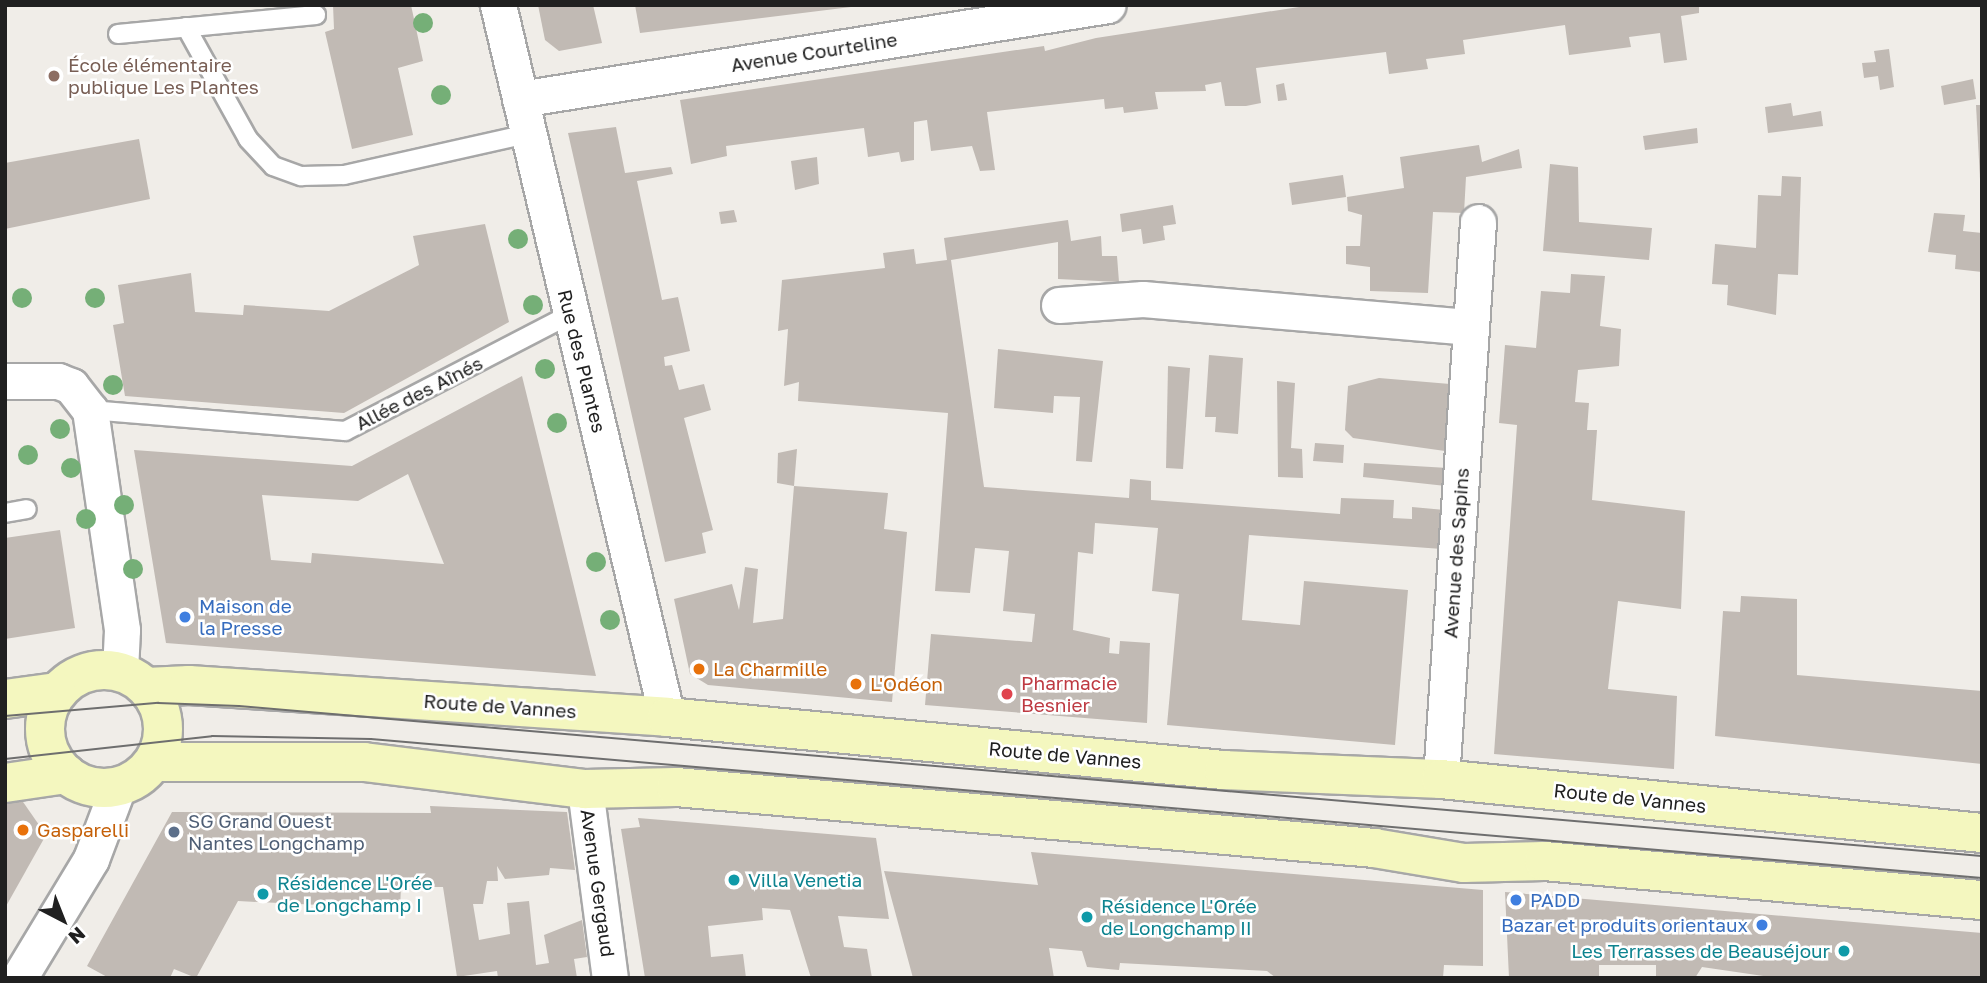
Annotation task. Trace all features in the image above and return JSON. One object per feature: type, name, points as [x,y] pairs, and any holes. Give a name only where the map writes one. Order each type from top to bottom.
[{"type":"main road","points":[[5,699],[57,692],[81,674],[134,679],[164,727],[154,762]]},
{"type":"main road","name":"Route de Vannes","points":[[134,679],[667,717],[1224,770],[1441,779],[1982,833]]},
{"type":"main road","points":[[57,692],[45,732],[66,774]]},
{"type":"main road","points":[[5,783],[66,774],[91,787],[118,786],[154,762],[364,762],[585,789],[676,787],[1374,848],[1464,863],[1544,861],[1982,900]]},
{"type":"street","name":"Rue des Plantes","points":[[498,5],[667,717]]},
{"type":"street","name":"Avenue Courteline","points":[[520,99],[1068,8],[1108,5]]},
{"type":"street","name":"Avenue des Sapins","points":[[1441,779],[1478,222]]},
{"type":"street","points":[[1059,305],[1143,299],[1471,327]]},
{"type":"street","points":[[5,381],[58,381],[71,386],[90,410],[122,629],[134,679]]},
{"type":"street","points":[[19,978],[91,859],[118,786]]},
{"type":"street","name":"Avenue Gergaud","points":[[585,789],[610,978]]},
{"type":"lane","points":[[118,34],[316,15]]},
{"type":"lane","points":[[186,27],[248,139],[273,166],[301,176],[344,175],[528,135]]},
{"type":"lane","name":"Allée des Aînés","points":[[90,410],[345,431],[571,314]]},
{"type":"lane","points":[[5,513],[27,509]]},
{"type":"building","points":[[333,5],[411,5],[423,61],[398,68],[413,135],[352,149],[325,32],[334,29]]},
{"type":"building","points":[[538,5],[593,5],[602,43],[559,51],[545,40]]},
{"type":"building","points":[[635,5],[850,5],[851,7],[640,33]]},
{"type":"building","points":[[1312,5],[1699,5],[1699,13],[1681,16],[1687,60],[1664,63],[1660,33],[1629,37],[1631,47],[1569,55],[1565,25],[1463,40],[1465,54],[1426,59],[1428,69],[1389,74],[1386,52],[1256,68],[1261,103],[1246,106],[1225,106],[1221,82],[1205,85],[1206,91],[1155,92],[1158,109],[1124,113],[1123,107],[1105,109],[1104,99],[987,112],[995,170],[980,171],[972,146],[931,151],[927,120],[914,122],[914,160],[901,162],[899,152],[868,157],[864,128],[726,146],[727,156],[691,164],[680,100],[1044,46],[1045,51],[1096,38]]},
{"type":"building","points":[[1889,49],[1894,87],[1880,90],[1878,76],[1864,78],[1862,63],[1876,62],[1874,51]]},
{"type":"building","points":[[1973,79],[1976,99],[1944,105],[1941,86]]},
{"type":"building","points":[[1284,83],[1287,100],[1278,101],[1276,85]]},
{"type":"building","points":[[1791,103],[1793,116],[1821,111],[1823,126],[1768,133],[1765,107]]},
{"type":"building","points":[[1976,105],[1982,105],[1982,179],[1980,179]]},
{"type":"building","points":[[616,127],[625,173],[671,167],[673,174],[637,181],[662,300],[678,297],[690,351],[664,357],[665,366],[672,365],[679,390],[704,384],[711,410],[684,418],[713,530],[702,533],[706,553],[665,562],[568,133]]},
{"type":"building","points":[[1697,128],[1698,143],[1645,150],[1643,136]]},
{"type":"building","points":[[139,139],[150,199],[5,229],[5,163]]},
{"type":"building","points":[[1479,145],[1482,162],[1519,149],[1522,168],[1466,177],[1464,213],[1433,212],[1428,293],[1370,291],[1370,267],[1346,264],[1346,246],[1360,246],[1362,215],[1348,211],[1347,197],[1404,188],[1400,157]]},
{"type":"building","points":[[817,157],[819,184],[795,190],[791,161]]},
{"type":"building","points":[[1550,164],[1578,167],[1579,222],[1652,228],[1649,260],[1543,251]]},
{"type":"building","points":[[1343,175],[1346,197],[1292,205],[1289,183]]},
{"type":"building","points":[[1782,176],[1801,177],[1798,275],[1778,274],[1776,315],[1727,305],[1728,285],[1712,284],[1715,244],[1756,248],[1758,195],[1781,196]]},
{"type":"building","points":[[1173,205],[1176,224],[1163,226],[1165,240],[1143,244],[1141,229],[1122,232],[1120,214]]},
{"type":"building","points":[[734,210],[737,222],[721,224],[719,212]]},
{"type":"building","points":[[1934,213],[1965,215],[1963,231],[1982,233],[1982,272],[1955,269],[1956,255],[1928,252]]},
{"type":"building","points":[[1068,220],[1071,241],[1101,236],[1102,256],[1117,256],[1119,282],[1058,279],[1058,242],[951,260],[984,487],[1129,498],[1130,479],[1151,481],[1151,500],[1340,514],[1341,498],[1394,500],[1393,518],[1412,519],[1412,507],[1445,510],[1442,549],[1249,535],[1242,620],[1300,625],[1304,581],[1408,590],[1395,745],[1167,725],[1179,594],[1152,591],[1158,528],[1095,523],[1093,554],[1078,552],[1073,630],[1110,638],[1109,653],[1119,654],[1120,641],[1150,643],[1147,723],[925,705],[931,634],[1032,642],[1035,614],[1003,611],[1009,551],[975,548],[970,593],[935,591],[948,413],[798,401],[799,382],[784,386],[788,329],[778,331],[782,280],[885,268],[883,253],[914,249],[916,264],[947,260],[944,238]]},
{"type":"building","points":[[485,224],[509,322],[344,413],[125,396],[113,325],[124,323],[118,285],[191,273],[195,312],[243,315],[244,305],[329,311],[419,265],[413,236]]},
{"type":"building","points":[[1571,274],[1605,276],[1600,326],[1621,329],[1619,366],[1578,370],[1575,402],[1589,403],[1587,430],[1597,430],[1592,500],[1685,511],[1681,609],[1618,601],[1608,689],[1677,696],[1674,769],[1494,754],[1517,425],[1499,423],[1505,345],[1536,348],[1541,291],[1570,293]]},
{"type":"building","points":[[998,349],[1103,361],[1092,462],[1076,461],[1080,397],[1054,396],[1053,413],[994,408]]},
{"type":"building","points":[[1209,355],[1243,358],[1238,434],[1215,432],[1216,417],[1205,417]]},
{"type":"building","points":[[1168,366],[1190,368],[1183,469],[1166,468]]},
{"type":"building","points":[[522,376],[596,676],[166,643],[134,450],[352,466]],"holes":[[[408,474],[444,564],[312,553],[311,563],[271,560],[262,495],[358,501]]]},
{"type":"building","points":[[1379,378],[1450,384],[1445,451],[1353,438],[1345,430],[1348,386]]},
{"type":"building","points":[[1277,381],[1295,383],[1291,448],[1302,449],[1303,478],[1278,477]]},
{"type":"building","points":[[1315,443],[1344,445],[1343,463],[1313,461]]},
{"type":"building","points":[[797,449],[794,486],[777,483],[778,453]]},
{"type":"building","points":[[1364,463],[1448,468],[1446,486],[1363,477]]},
{"type":"building","points":[[794,486],[888,493],[884,529],[907,532],[892,702],[708,685],[690,674],[674,599],[732,584],[739,610],[745,567],[758,569],[753,623],[783,619]]},
{"type":"building","points":[[60,530],[75,628],[5,639],[5,538]]},
{"type":"building","points":[[1741,596],[1797,599],[1797,675],[1982,691],[1982,764],[1715,736],[1723,611],[1740,612]]},
{"type":"building","points":[[21,799],[46,835],[5,908],[5,801]]},
{"type":"building","name":"Résidence L'Orée de Longchamp I","points":[[430,806],[567,812],[575,870],[550,868],[549,875],[505,879],[497,866],[498,881],[487,881],[483,904],[473,904],[479,940],[510,934],[507,903],[529,901],[536,965],[549,963],[544,935],[582,920],[587,957],[574,959],[577,978],[498,978],[497,971],[457,977],[443,887],[401,887],[400,909],[238,901],[196,978],[174,969],[170,978],[109,978],[87,966],[172,812],[431,813]]},
{"type":"building","points":[[638,818],[876,838],[889,919],[838,916],[844,947],[867,949],[872,978],[811,978],[790,910],[762,908],[763,920],[708,926],[711,957],[743,954],[746,978],[645,978],[621,829],[640,827]]},
{"type":"building","points":[[1031,852],[1483,890],[1483,966],[1444,965],[1443,978],[1276,978],[1267,971],[1120,963],[1119,970],[1087,967],[1082,951],[1049,948],[1054,978],[913,978],[884,871],[1038,885]]},
{"type":"building","points":[[1505,892],[1982,933],[1982,978],[1777,978],[1702,967],[1695,978],[1656,978],[1656,965],[1599,965],[1599,978],[1509,978]]},
{"type":"tram line","points":[[5,716],[158,703],[239,706],[1982,856]]},
{"type":"tram line","points":[[5,759],[212,736],[371,739],[1982,878]]},
{"type":"place","name":"École élémentaire publique Les Plantes","points":[[54,76]]},
{"type":"place","name":"Maison de la Presse","points":[[185,617]]},
{"type":"place","name":"La Charmille","points":[[699,669]]},
{"type":"place","name":"L'Odéon","points":[[856,684]]},
{"type":"place","name":"Pharmacie Besnier","points":[[1007,694]]},
{"type":"place","name":"Gasparelli","points":[[23,830]]},
{"type":"place","name":"SG Grand Ouest Nantes Longchamp","points":[[174,832]]},
{"type":"place","name":"Villa Venetia","points":[[734,880]]},
{"type":"place","name":"Résidence L'Orée de Longchamp I","points":[[263,894]]},
{"type":"place","name":"PADD","points":[[1516,900]]},
{"type":"place","name":"Résidence L'Orée de Longchamp II","points":[[1087,917]]},
{"type":"place","name":"Bazar et produits orientaux","points":[[1762,925]]},
{"type":"place","name":"Les Terrasses de Beauséjour","points":[[1844,951]]}]
